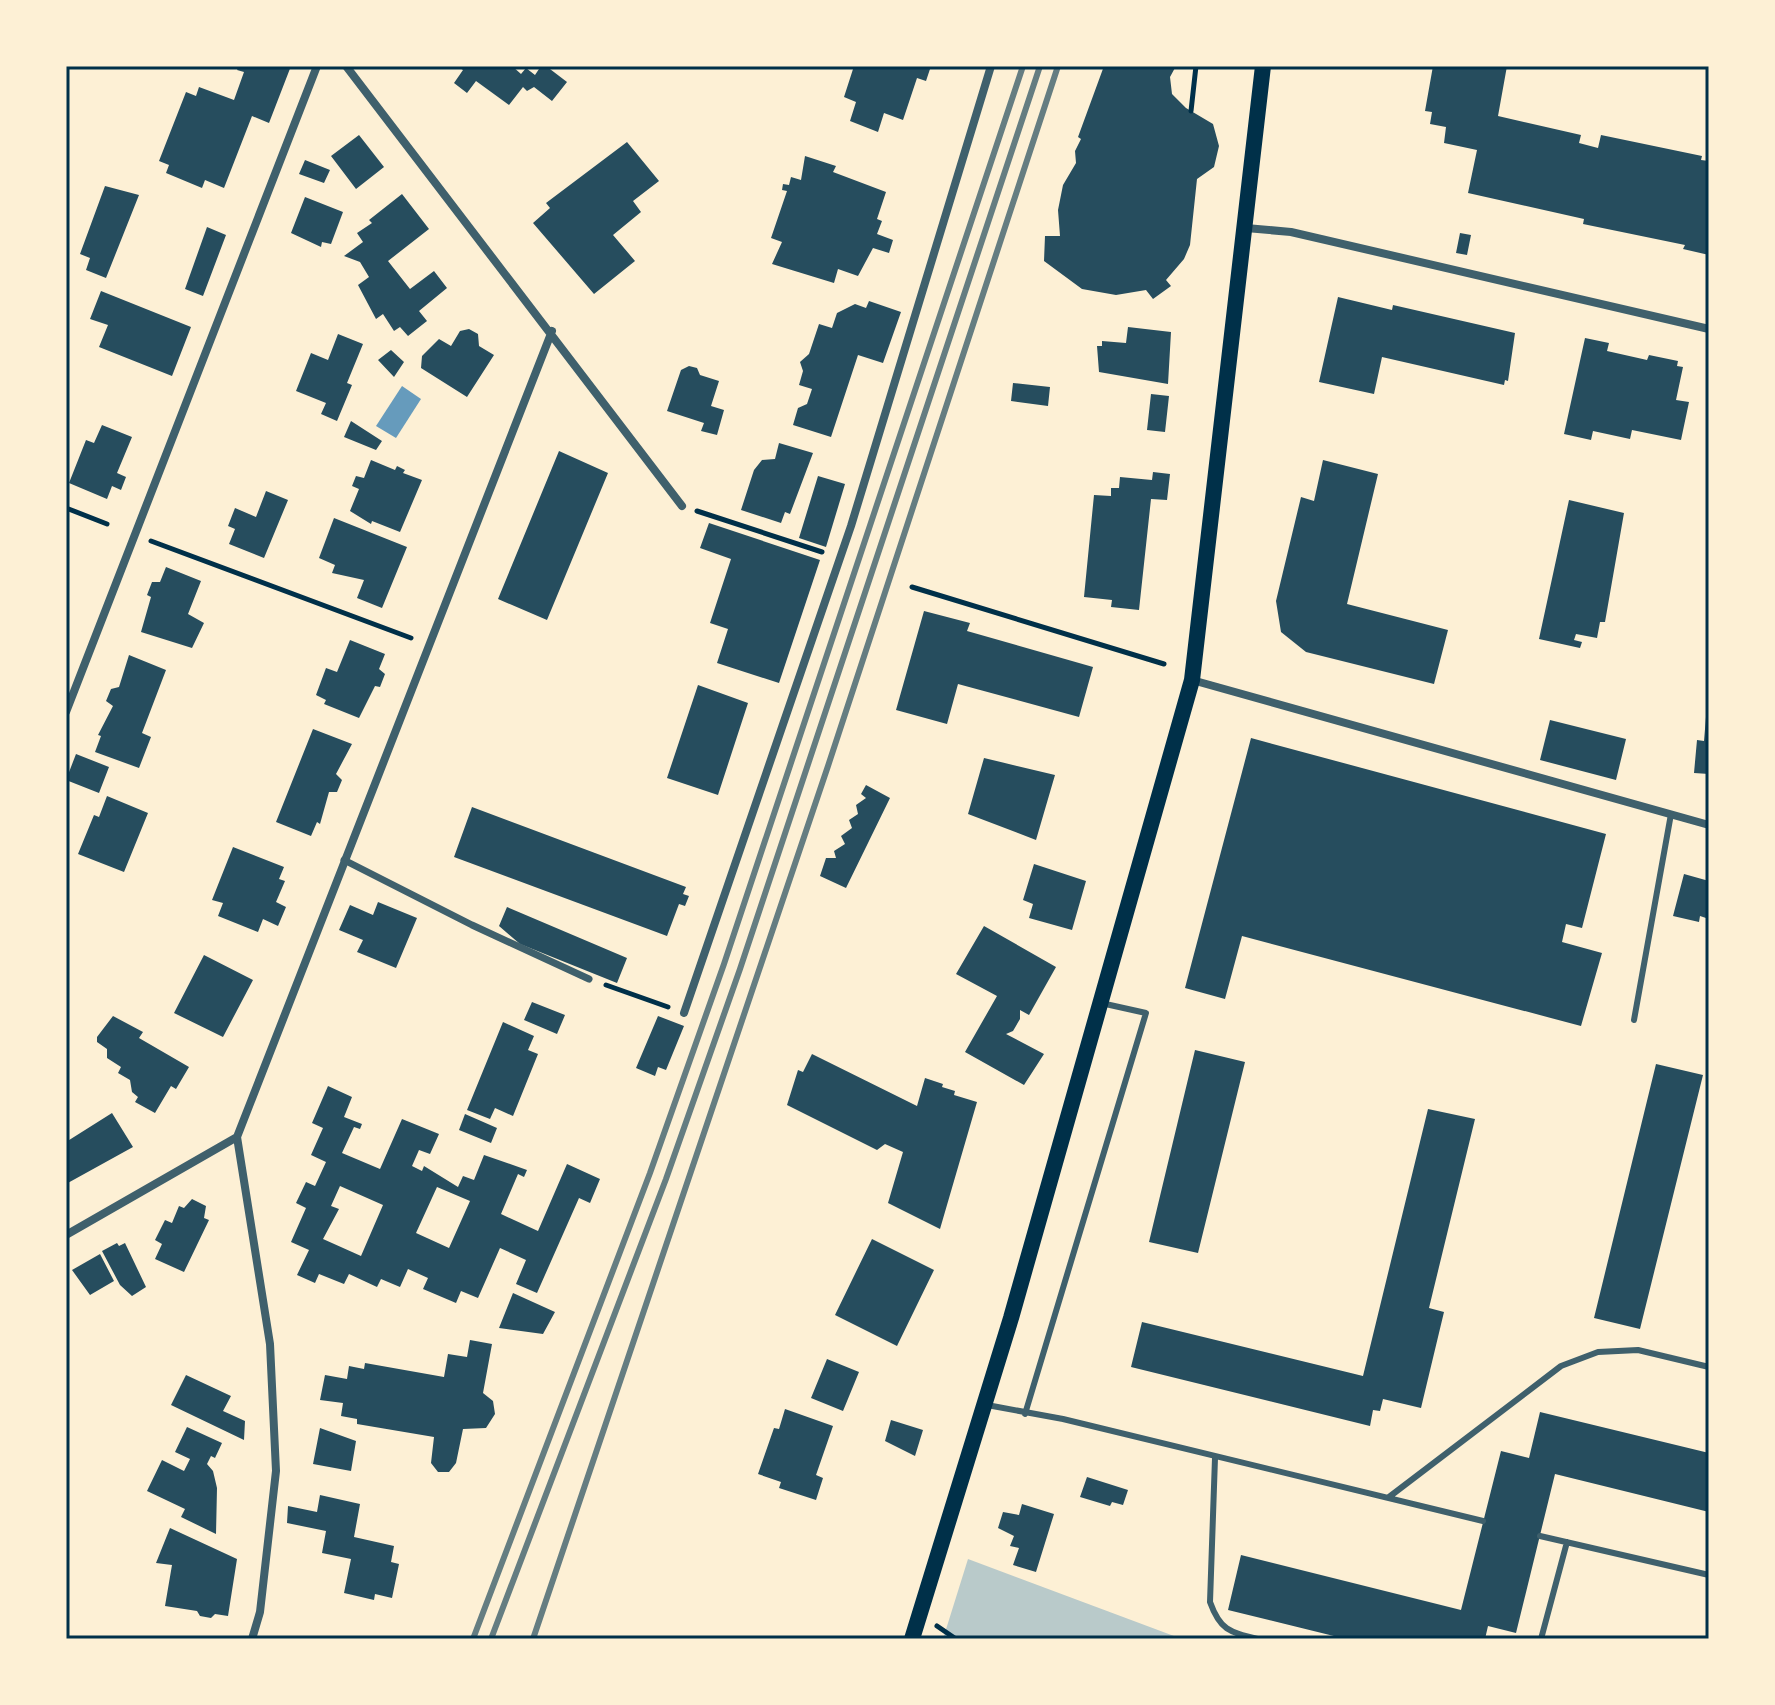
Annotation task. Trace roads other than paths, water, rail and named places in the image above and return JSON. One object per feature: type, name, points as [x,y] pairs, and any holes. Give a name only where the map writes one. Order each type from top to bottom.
[{"type":"main road","points":[[912,1639],[984,1404],[1192,680],[1263,66]]},
{"type":"street","points":[[66,712],[317,66]]},
{"type":"street","points":[[346,66],[552,331],[682,506]]},
{"type":"street","points":[[684,1013],[851,526],[991,66]]},
{"type":"street","points":[[1246,228],[1291,232],[1709,329]]},
{"type":"street","points":[[252,1639],[260,1612],[276,1471],[270,1344],[237,1137],[552,331]]},
{"type":"street","points":[[1192,680],[1709,825]]},
{"type":"street","points":[[344,860],[472,925],[589,979]]},
{"type":"street","points":[[66,1235],[237,1137]]},
{"type":"lane","points":[[1634,1020],[1671,814]]},
{"type":"lane","points":[[1025,1414],[1146,1013],[1100,1002]]},
{"type":"lane","points":[[1389,1497],[1561,1366],[1598,1352],[1638,1350],[1709,1367]]},
{"type":"lane","points":[[984,1404],[1063,1419],[1483,1521]]},
{"type":"lane","points":[[1215,1458],[1210,1602],[1217,1622],[1233,1633],[1258,1639]]},
{"type":"lane","points":[[1540,1536],[1709,1575]]},
{"type":"lane","points":[[1541,1639],[1567,1542]]},
{"type":"water","points":[[402,386],[421,399],[396,438],[376,426]]},
{"type":"railway","points":[[473,1639],[650,1173],[724,964],[1023,66]]},
{"type":"railway","points":[[491,1639],[666,1179],[740,969],[1040,66]]},
{"type":"railway","points":[[533,1639],[828,766],[1058,66]]}]
